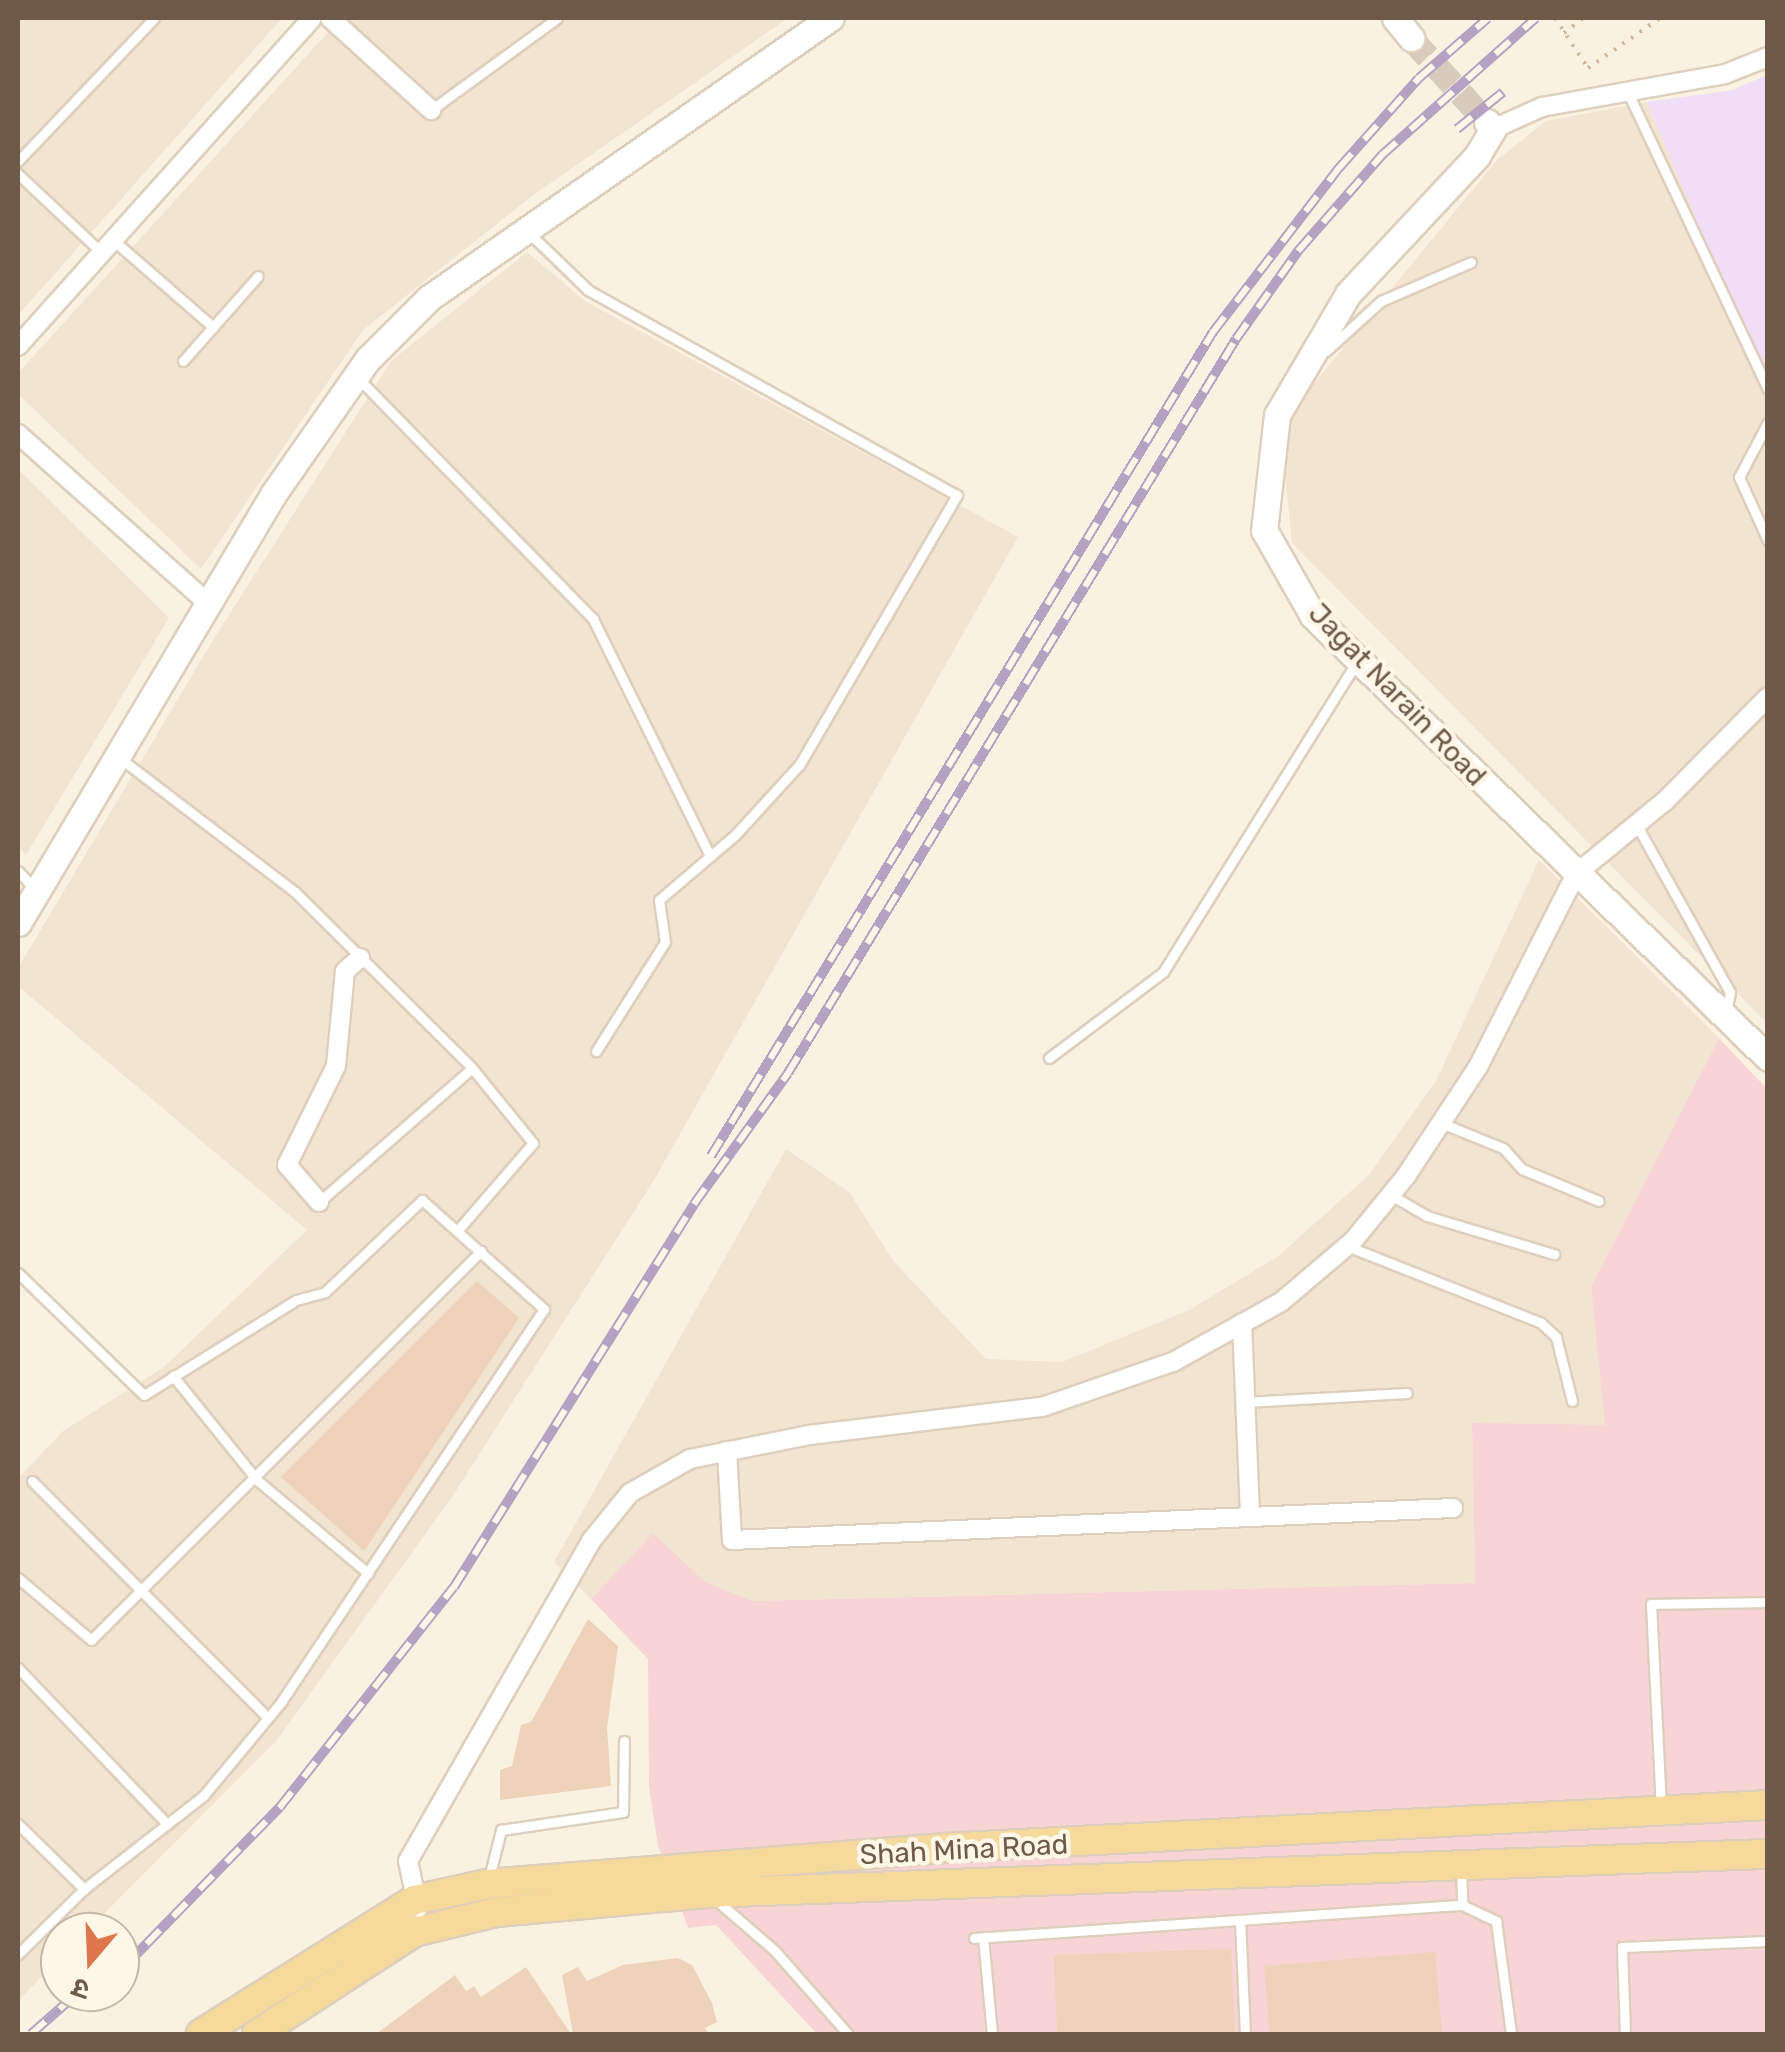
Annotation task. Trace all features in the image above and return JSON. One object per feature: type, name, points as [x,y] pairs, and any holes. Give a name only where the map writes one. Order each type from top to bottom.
[{"type":"main road","name":"Shah Mina Road","points":[[256,2034],[427,1926],[704,1880],[1089,1843],[1768,1805]]},
{"type":"main road","points":[[1598,1816],[1603,1860]]},
{"type":"main road","points":[[1400,1828],[1402,1867]]},
{"type":"main road","points":[[1089,1843],[1090,1881]]},
{"type":"main road","name":"Shah Mina Road","points":[[200,2034],[414,1900],[487,1884],[1090,1881],[1768,1854]]},
{"type":"street","points":[[18,346],[312,18]]},
{"type":"street","points":[[330,18],[431,110]]},
{"type":"street","points":[[18,923],[274,494],[356,376],[429,298],[832,18]]},
{"type":"street","points":[[1490,125],[1542,107],[1725,74],[1768,58]]},
{"type":"street","name":"Jagat Narain Road","points":[[1490,125],[1477,156],[1348,294],[1276,415],[1264,530],[1313,616],[1768,1058]]},
{"type":"street","points":[[18,434],[209,604]]},
{"type":"street","points":[[427,1926],[414,1900],[408,1861],[590,1541],[630,1493],[690,1459],[1042,1406],[1173,1362],[1281,1302],[1347,1246],[1390,1195],[1441,1123],[1478,1067],[1576,874],[1636,824],[1764,704]]},
{"type":"street","points":[[319,1202],[287,1165],[336,1066],[345,971],[360,958]]},
{"type":"street","points":[[1242,1323],[1250,1517]]},
{"type":"street","points":[[727,1452],[732,1540],[1452,1508]]},
{"type":"lane","points":[[18,161],[154,18]]},
{"type":"lane","points":[[431,110],[556,18]]},
{"type":"lane","points":[[1626,91],[1768,389]]},
{"type":"lane","points":[[18,174],[213,327]]},
{"type":"lane","points":[[527,232],[588,290],[957,495],[800,765],[710,856],[659,900],[665,942],[596,1051]]},
{"type":"lane","points":[[1302,372],[1381,301],[1471,262]]},
{"type":"lane","points":[[183,361],[258,276]]},
{"type":"lane","points":[[356,376],[592,619],[710,856]]},
{"type":"lane","points":[[1768,422],[1739,477],[1768,541]]},
{"type":"lane","points":[[1048,1058],[1163,972],[1358,660]]},
{"type":"lane","points":[[119,758],[296,892],[472,1068],[533,1143],[457,1231]]},
{"type":"lane","points":[[1636,824],[1730,992],[1725,1017]]},
{"type":"lane","points":[[18,870],[37,890]]},
{"type":"lane","points":[[319,1202],[472,1068]]},
{"type":"lane","points":[[1441,1123],[1503,1148],[1522,1168],[1598,1200]]},
{"type":"lane","points":[[1390,1195],[1427,1216],[1554,1254]]},
{"type":"lane","points":[[18,1273],[144,1395],[296,1300],[325,1292],[422,1200],[544,1309],[268,1718],[203,1796],[84,1889],[18,1954]]},
{"type":"lane","points":[[1347,1246],[1541,1322],[1556,1337],[1572,1402]]},
{"type":"lane","points":[[18,1578],[91,1640],[258,1480],[481,1251]]},
{"type":"lane","points":[[173,1376],[258,1480],[368,1574]]},
{"type":"lane","points":[[1246,1402],[1407,1393]]},
{"type":"lane","points":[[32,1481],[268,1718]]},
{"type":"lane","points":[[1662,1810],[1651,1604],[1768,1602]]},
{"type":"lane","points":[[18,1668],[168,1824]]},
{"type":"lane","points":[[487,1884],[501,1830],[623,1812],[624,1741]]},
{"type":"lane","points":[[18,1824],[84,1889]]},
{"type":"lane","points":[[1461,1864],[1462,1905]]},
{"type":"lane","points":[[704,1880],[848,2034]]},
{"type":"lane","points":[[992,2034],[978,1937],[1462,1905],[1496,1921],[1511,2034]]},
{"type":"lane","points":[[1240,1920],[1245,2034]]},
{"type":"lane","points":[[1625,2034],[1622,1947],[1768,1941]]},
{"type":"path","points":[[1554,18],[1588,68],[1660,18]]},
{"type":"path","points":[[1564,33],[1583,18]]},
{"type":"shaded area","points":[[18,18],[282,18],[18,315]]},
{"type":"shaded area","points":[[341,18],[788,18],[532,196],[363,330],[201,569],[18,394],[18,373]]},
{"type":"shaded area","points":[[1767,75],[1767,389],[1647,102],[1733,90]]},
{"type":"shaded area","points":[[1647,102],[1767,389],[1767,1023],[1292,543],[1280,425],[1497,160],[1546,121]]},
{"type":"shaded area","points":[[527,252],[585,301],[1018,537],[654,1180],[452,1497],[276,1741],[106,1912],[40,1912],[40,1978],[18,2001],[18,1479],[63,1431],[164,1367],[307,1230],[18,986],[18,968],[213,640],[391,361]]},
{"type":"shaded area","points":[[18,469],[169,618],[26,855],[18,846]]},
{"type":"shaded area","points":[[1539,860],[1719,1038],[1591,1287],[1606,1426],[1472,1424],[1475,1583],[751,1601],[705,1583],[653,1533],[591,1599],[554,1562],[786,1149],[849,1192],[894,1262],[986,1359],[1062,1362],[1189,1310],[1277,1257],[1369,1175],[1436,1081]]},
{"type":"shaded area","points":[[1719,1038],[1767,1089],[1767,2034],[817,2034],[716,1925],[688,1928],[658,1846],[649,1787],[648,1659],[591,1599],[653,1533],[705,1582],[752,1601],[1475,1583],[1472,1423],[1605,1425],[1591,1287]]},
{"type":"building","points":[[477,1281],[519,1318],[364,1551],[281,1477]]},
{"type":"building","points":[[588,1619],[618,1646],[607,1728],[611,1786],[500,1800],[500,1770],[512,1766],[521,1725],[531,1722]]},
{"type":"building","points":[[1231,1949],[1235,2034],[1057,2034],[1054,1955]]},
{"type":"building","points":[[1435,1952],[1442,2034],[1270,2034],[1264,1966]]},
{"type":"building","points":[[678,1958],[692,1965],[712,2003],[717,2022],[705,2028],[709,2034],[573,2034],[562,1975],[578,1967],[587,1981],[623,1965]]},
{"type":"building","points":[[526,1967],[571,2034],[376,2034],[455,1975],[466,1991],[474,1986],[481,1997]]},
{"type":"tunnel","points":[[1411,38],[1487,122]]},
{"type":"railway","points":[[711,1156],[1213,332],[1339,168],[1419,78],[1488,18]]},
{"type":"railway","points":[[140,1950],[280,1807],[454,1587],[694,1204],[788,1073],[1236,339],[1298,251],[1382,155],[1536,18]]},
{"type":"railway","points":[[1457,129],[1503,92]]},
{"type":"railway","points":[[31,2034],[56,2012]]}]
